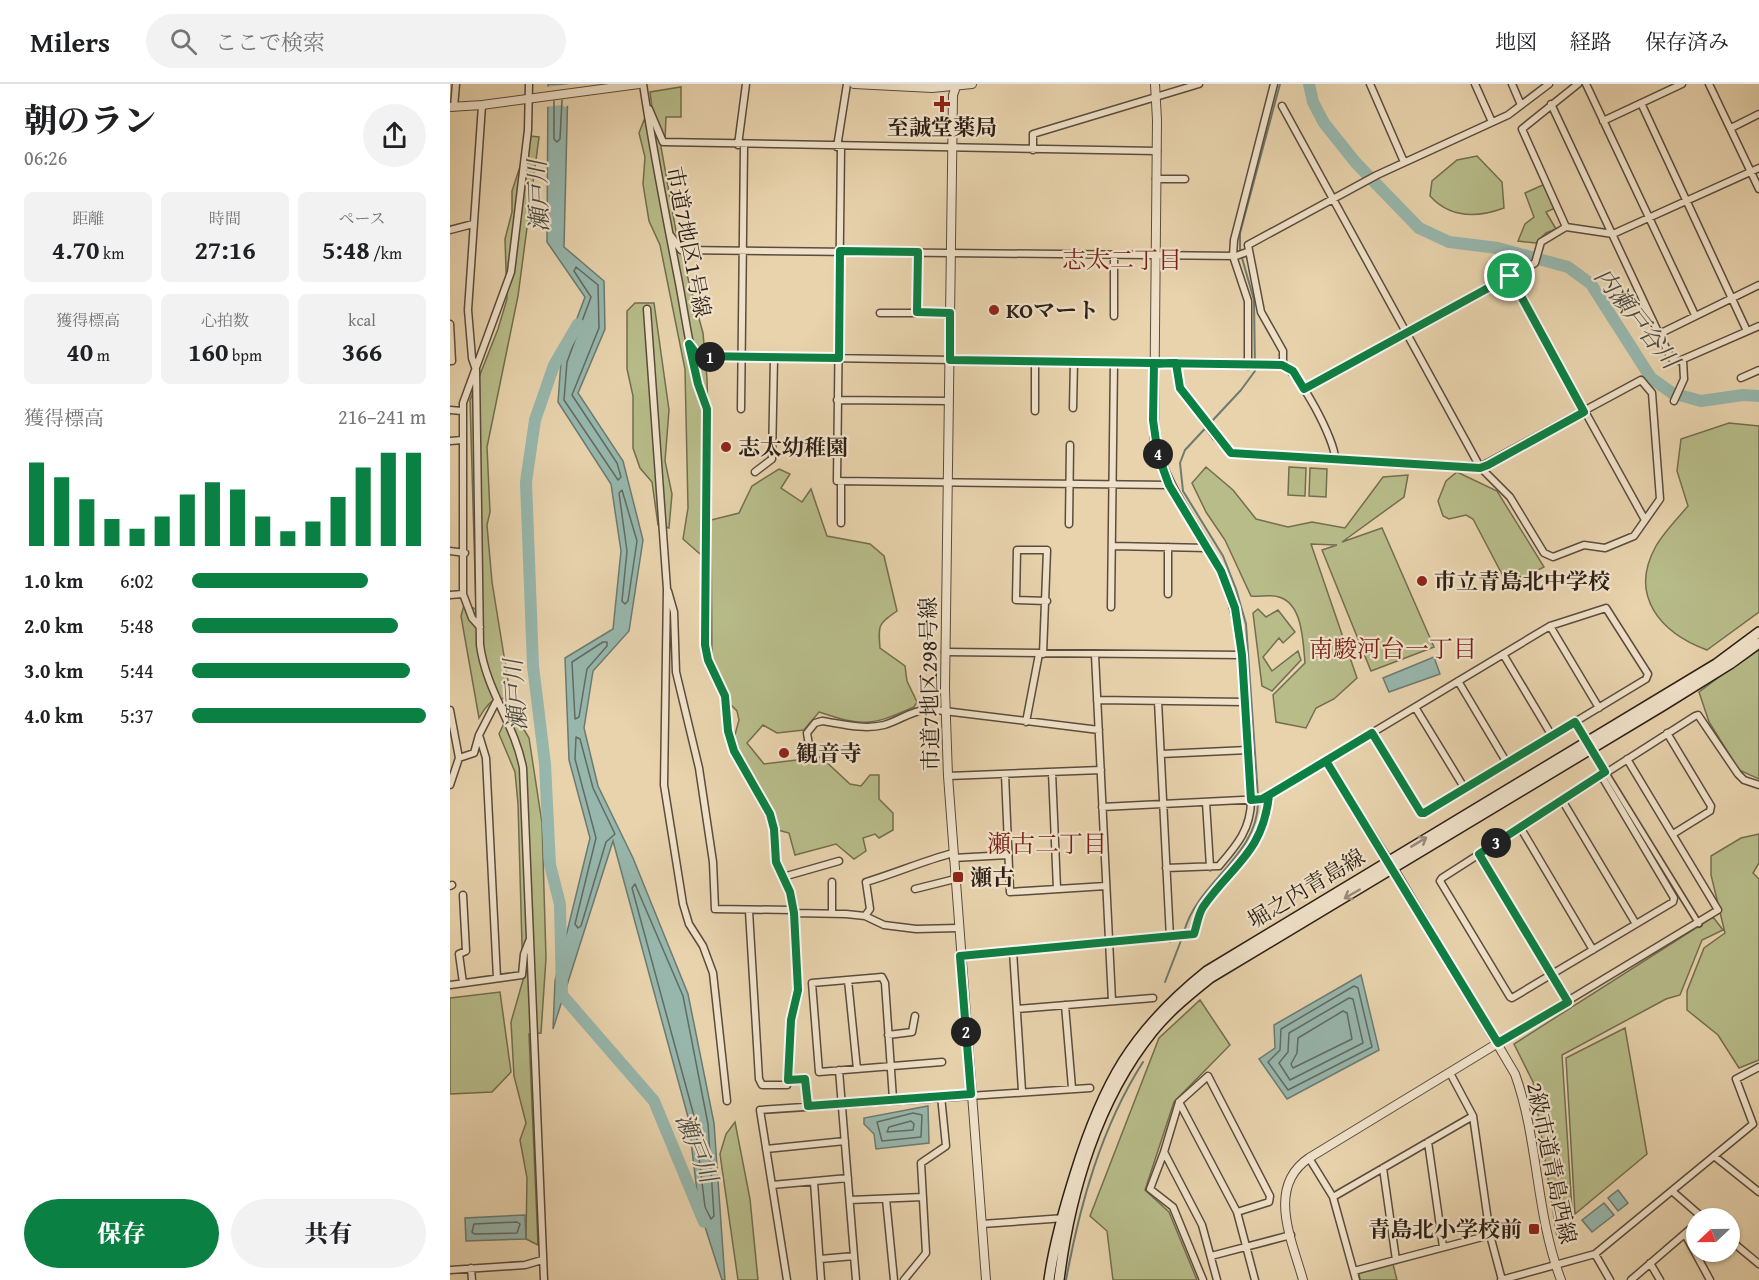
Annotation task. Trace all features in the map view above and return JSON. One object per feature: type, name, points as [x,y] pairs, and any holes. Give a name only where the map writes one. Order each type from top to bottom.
[{"type":"main road","name":"堀之内青島線","points":[[1049,1280],[1099,1104],[1111,1079],[1149,1025],[1171,1001],[1207,971],[1716,664],[1759,632]]},
{"type":"main road","name":"堀之内青島線","points":[[1059,1280],[1065,1218],[1116,1085],[1155,1029],[1210,978],[1394,869],[1730,664],[1759,643]]},
{"type":"street","points":[[456,84],[452,107],[639,84]]},
{"type":"street","points":[[480,627],[472,618],[463,594],[465,553],[462,411],[470,379],[476,370],[511,272],[532,98],[529,84]]},
{"type":"street","name":"市道7地区1号線","points":[[639,84],[646,100],[649,131],[689,344],[698,384],[707,409],[705,645],[708,660],[725,696],[728,731],[734,751],[770,814],[774,829],[774,851],[790,892],[794,911],[798,990],[791,1020],[788,1080]]},
{"type":"street","points":[[741,409],[741,145],[746,84]]},
{"type":"street","points":[[846,84],[839,147],[837,481],[1169,485]]},
{"type":"street","points":[[854,84],[972,84]]},
{"type":"street","points":[[1155,84],[1157,151],[1154,436],[1169,485],[1221,571],[1235,608],[1242,655],[1252,800],[1250,821],[1239,844],[1219,866],[1166,868]]},
{"type":"street","points":[[1033,150],[1033,134],[1199,84]]},
{"type":"street","points":[[1249,366],[1248,301],[1234,256],[1236,228],[1274,84]]},
{"type":"street","points":[[1370,84],[1404,162]]},
{"type":"street","points":[[1475,84],[1492,122]]},
{"type":"street","points":[[1512,84],[1521,105]]},
{"type":"street","points":[[1283,366],[1283,351],[1261,312],[1259,293],[1247,252],[1248,245],[1368,179],[1492,122],[1521,105],[1549,84]]},
{"type":"street","points":[[1566,228],[1522,129],[1578,84]]},
{"type":"street","points":[[1586,84],[1695,315]]},
{"type":"street","points":[[1603,121],[1682,84]]},
{"type":"street","points":[[1709,84],[1759,189]]},
{"type":"street","name":"市道7地区298号線","points":[[956,85],[952,149],[946,712],[958,928],[986,1280]]},
{"type":"street","points":[[646,100],[663,142],[1157,151]]},
{"type":"street","points":[[1641,103],[1747,331]]},
{"type":"street","points":[[1551,104],[1671,358],[1683,360],[1747,331],[1759,328]]},
{"type":"street","points":[[482,105],[468,310],[472,358],[476,370],[480,627],[482,661],[496,702],[514,738],[523,768],[542,1278]]},
{"type":"street","points":[[1176,363],[1180,388],[1209,428],[1231,453],[1480,468],[1641,380],[1652,393],[1660,499],[1634,536],[1605,548],[1584,545],[1549,557],[1510,497],[1480,468],[1282,106]]},
{"type":"street","points":[[1731,128],[1759,114]]},
{"type":"street","points":[[1304,389],[1535,263],[1538,249],[1545,238],[1566,228],[1613,234],[1759,168]]},
{"type":"street","points":[[1156,179],[1185,179]]},
{"type":"street","points":[[450,230],[473,224]]},
{"type":"street","points":[[670,234],[681,250],[1155,256],[1234,256],[1247,252]]},
{"type":"street","points":[[917,312],[918,252]]},
{"type":"street","points":[[1114,255],[1114,316]]},
{"type":"street","points":[[1510,276],[1645,520]]},
{"type":"street","points":[[1659,334],[1759,285]]},
{"type":"street","points":[[646,309],[667,590],[664,785],[683,904],[689,924],[703,946],[713,973],[727,1101]]},
{"type":"street","points":[[879,313],[950,313]]},
{"type":"street","points":[[450,324],[450,361]]},
{"type":"street","points":[[689,344],[698,356],[1283,366],[1293,371],[1304,389],[1335,446],[1335,459]]},
{"type":"street","points":[[755,472],[772,459],[774,358]]},
{"type":"street","points":[[1674,401],[1684,379],[1683,360]]},
{"type":"street","points":[[1035,361],[1035,411]]},
{"type":"street","points":[[1073,408],[1074,361]]},
{"type":"street","points":[[1111,607],[1114,362]]},
{"type":"street","points":[[1741,378],[1759,370]]},
{"type":"street","points":[[837,400],[949,401]]},
{"type":"street","points":[[450,410],[462,411]]},
{"type":"street","points":[[450,441],[462,440]]},
{"type":"street","points":[[1069,524],[1070,445]]},
{"type":"street","points":[[841,481],[841,523]]},
{"type":"street","points":[[1112,546],[1208,548]]},
{"type":"street","points":[[1168,547],[1168,594]]},
{"type":"street","points":[[1026,722],[1041,654],[1047,601],[1047,550],[1017,550],[1016,600],[1047,601]]},
{"type":"street","points":[[450,551],[465,553]]},
{"type":"street","points":[[667,590],[674,612],[676,672],[699,768],[713,862],[715,909],[832,913],[866,916],[884,925],[916,929],[958,928]]},
{"type":"street","points":[[450,595],[463,594]]},
{"type":"street","points":[[1102,807],[1262,799],[1550,626],[1606,608],[1610,610],[1648,674],[1646,679],[1599,708],[1421,813],[1372,733]]},
{"type":"street","points":[[1550,626],[1599,708]]},
{"type":"street","points":[[945,652],[1242,655]]},
{"type":"street","points":[[1095,654],[1112,1001]]},
{"type":"street","points":[[1503,654],[1552,736]]},
{"type":"street","points":[[1458,681],[1507,763]]},
{"type":"street","points":[[1097,700],[1245,702]]},
{"type":"street","points":[[1158,701],[1166,868],[1173,937]]},
{"type":"street","points":[[459,759],[474,753],[479,735],[496,702]]},
{"type":"street","points":[[1415,707],[1465,789]]},
{"type":"street","points":[[811,757],[807,746],[807,733],[815,723],[822,721],[872,727],[884,725],[910,712],[928,709],[1099,730]]},
{"type":"street","points":[[450,710],[459,759],[450,785]]},
{"type":"street","points":[[1575,722],[1603,774],[1674,898],[1673,902],[1512,998],[1440,881],[1520,827],[1603,774],[1628,759],[1667,733],[1698,715],[1738,774],[1744,780],[1759,785]]},
{"type":"street","points":[[1667,733],[1711,806],[1710,811],[1673,834]]},
{"type":"street","points":[[479,735],[486,759],[498,978]]},
{"type":"street","points":[[1161,754],[1248,750]]},
{"type":"street","points":[[1303,1280],[1284,1210],[1285,1191],[1296,1169],[1309,1158],[1718,910],[1628,759]]},
{"type":"street","points":[[1326,761],[1394,869]]},
{"type":"street","points":[[948,776],[1101,770]]},
{"type":"street","points":[[1052,772],[1057,889]]},
{"type":"street","points":[[1005,774],[1010,892],[1106,886]]},
{"type":"street","points":[[1603,774],[1698,924]]},
{"type":"street","points":[[960,956],[1194,934],[1203,907],[1252,849],[1262,828],[1269,795]]},
{"type":"street","points":[[1562,800],[1636,924]]},
{"type":"street","points":[[1206,802],[1210,867]]},
{"type":"street","points":[[1520,827],[1593,950]]},
{"type":"street","points":[[1479,854],[1568,1002]]},
{"type":"street","points":[[866,916],[870,909],[867,882],[953,856],[1008,855]]},
{"type":"street","points":[[783,877],[838,861]]},
{"type":"street","name":"2級市道青島西線","points":[[1394,869],[1515,1074],[1526,1111],[1537,1190],[1561,1280]]},
{"type":"street","points":[[915,889],[955,879]]},
{"type":"street","points":[[832,882],[832,913]]},
{"type":"street","points":[[463,895],[466,951],[459,954],[463,983]]},
{"type":"street","points":[[749,911],[759,1079],[762,1085],[787,1085],[788,1080],[805,1079],[808,1106]]},
{"type":"street","points":[[450,985],[522,975],[524,954],[530,939]]},
{"type":"street","points":[[1013,951],[1022,1091]]},
{"type":"street","points":[[893,1100],[891,1066],[888,1035],[885,983],[882,977],[812,983],[819,1072],[839,1070],[857,1069],[891,1066],[942,1062]]},
{"type":"street","points":[[848,980],[857,1069]]},
{"type":"street","points":[[1017,1009],[1154,998]]},
{"type":"street","points":[[1065,1005],[1072,1088]]},
{"type":"street","points":[[888,1035],[912,1032],[915,1016]]},
{"type":"street","points":[[1759,1067],[1736,1079],[1753,1124],[1759,1129]]},
{"type":"street","points":[[839,1070],[856,1280]]},
{"type":"street","points":[[1450,1073],[1473,1116],[1490,1235],[1502,1280],[1595,1254],[1753,1124]]},
{"type":"street","points":[[1203,1280],[1173,1207],[1150,1190],[1179,1102],[1208,1076],[1270,1196],[1269,1202],[1237,1212]]},
{"type":"street","points":[[787,1280],[760,1110],[971,1094],[1090,1088]]},
{"type":"street","points":[[904,1280],[926,1253],[921,1163],[946,1146],[941,1096]]},
{"type":"street","points":[[1179,1102],[1237,1212],[1255,1280]]},
{"type":"street","points":[[1333,1197],[1473,1116]]},
{"type":"street","points":[[766,1149],[845,1141]]},
{"type":"street","points":[[1428,1142],[1443,1247]]},
{"type":"street","points":[[1164,1152],[1202,1225],[1217,1280]]},
{"type":"street","points":[[1714,1156],[1759,1192]]},
{"type":"street","points":[[1309,1158],[1333,1197],[1356,1280]]},
{"type":"street","points":[[1383,1168],[1396,1260]]},
{"type":"street","points":[[772,1185],[848,1178]]},
{"type":"street","points":[[814,1182],[821,1280]]},
{"type":"street","points":[[1672,1191],[1692,1208]]},
{"type":"street","points":[[850,1200],[923,1197]]},
{"type":"street","points":[[886,1198],[894,1280]]},
{"type":"street","points":[[982,1224],[1065,1218]]},
{"type":"street","points":[[1630,1280],[1685,1234],[1710,1280]]},
{"type":"street","points":[[1210,1256],[1291,1235]]},
{"type":"street","points":[[1354,1271],[1490,1235]]},
{"type":"street","points":[[1740,1248],[1759,1264]]},
{"type":"street","points":[[1595,1254],[1610,1280]]},
{"type":"street","points":[[820,1259],[854,1256]]},
{"type":"street","points":[[450,1270],[525,1265],[543,1260]]},
{"type":"street","points":[[1650,1263],[1660,1280]]},
{"type":"street","points":[[471,1268],[472,1280]]},
{"type":"green space","points":[[681,87],[681,117],[666,117],[665,141],[652,108],[650,92]]},
{"type":"green space","points":[[644,120],[660,141],[678,242],[703,333],[707,379],[711,518],[700,554],[683,539],[688,508],[685,369],[660,245],[649,221],[643,184],[645,157],[639,133]]},
{"type":"green space","points":[[530,136],[539,137],[518,296],[487,447],[490,512],[487,525],[492,582],[511,699],[505,698],[491,702],[479,718],[461,616],[464,605],[476,609],[470,400],[498,329],[507,299],[505,239],[512,212],[512,191]]},
{"type":"green space","points":[[1477,156],[1502,182],[1504,208],[1484,213],[1464,214],[1446,209],[1430,196],[1432,181],[1457,160]]},
{"type":"green space","points":[[1545,184],[1555,208],[1546,212],[1556,229],[1546,233],[1536,243],[1518,241],[1525,224],[1534,217],[1525,193]]},
{"type":"green space","points":[[635,303],[654,303],[669,410],[665,461],[672,494],[669,528],[658,525],[652,482],[640,468],[633,448],[633,396],[627,369],[627,311]]},
{"type":"green space","points":[[1729,423],[1759,426],[1759,612],[1707,650],[1690,643],[1663,623],[1648,596],[1646,581],[1648,564],[1656,546],[1688,506],[1677,471],[1681,439]]},
{"type":"green space","points":[[1206,467],[1233,490],[1256,519],[1288,527],[1312,522],[1345,528],[1383,477],[1408,475],[1404,497],[1342,542],[1382,528],[1434,647],[1371,671],[1322,550],[1337,545],[1311,544],[1357,678],[1334,699],[1316,708],[1306,728],[1276,722],[1273,695],[1305,663],[1300,625],[1293,607],[1287,601],[1276,596],[1251,596],[1225,540],[1206,512],[1192,483]]},
{"type":"green space","points":[[1289,467],[1306,468],[1305,496],[1288,495]]},
{"type":"green space","points":[[1310,468],[1327,469],[1326,497],[1309,496]]},
{"type":"green space","points":[[779,469],[790,474],[781,488],[802,502],[811,489],[827,536],[870,544],[884,556],[897,611],[883,622],[879,630],[880,648],[905,666],[907,681],[917,702],[914,707],[877,721],[857,722],[819,712],[804,730],[777,733],[763,725],[747,743],[764,764],[821,757],[850,784],[861,786],[870,775],[879,775],[879,799],[893,813],[893,830],[879,838],[875,834],[863,838],[866,851],[854,859],[836,844],[795,855],[789,833],[778,830],[733,742],[739,720],[737,711],[729,703],[712,662],[711,520],[739,513],[752,486]]},
{"type":"green space","points":[[1457,472],[1497,491],[1544,567],[1525,577],[1503,576],[1473,519],[1466,515],[1449,519],[1443,516],[1438,501],[1446,481]]},
{"type":"green space","points":[[1258,609],[1266,617],[1278,610],[1295,632],[1283,643],[1279,638],[1263,657],[1272,671],[1298,651],[1301,660],[1272,691],[1262,686],[1253,613]]},
{"type":"green space","points":[[1759,647],[1759,779],[1739,770],[1709,722],[1699,692]]},
{"type":"green space","points":[[511,708],[529,738],[542,823],[546,958],[541,1033],[529,1034],[538,1245],[526,1239],[527,1178],[520,1140],[526,1123],[514,1076],[511,1022],[523,980],[518,804],[515,772],[499,734]]},
{"type":"green space","points":[[1759,834],[1759,863],[1753,873],[1759,879],[1759,1060],[1739,1068],[1718,1035],[1687,1010],[1687,991],[1704,948],[1725,933],[1711,875],[1711,856],[1741,838]]},
{"type":"green space","points":[[1713,917],[1723,930],[1702,940],[1680,995],[1666,999],[1562,1055],[1574,1241],[1557,1237],[1533,1082],[1514,1044]]},
{"type":"green space","points":[[500,992],[511,1072],[492,1092],[450,1094],[450,998]]},
{"type":"green space","points":[[1200,1000],[1230,1045],[1174,1102],[1145,1190],[1169,1212],[1197,1280],[1113,1280],[1107,1231],[1090,1216],[1159,1038]]},
{"type":"green space","points":[[1625,1028],[1647,1154],[1575,1214],[1566,1058]]},
{"type":"green space","points":[[735,1122],[750,1199],[758,1280],[738,1280],[720,1154],[726,1134]]},
{"type":"green space","points":[[1393,1264],[1397,1280],[1360,1280],[1359,1273]]},
{"type":"water","points":[[548,84],[568,84],[564,247],[604,281],[605,329],[578,393],[623,461],[643,540],[629,631],[593,671],[584,728],[598,786],[633,858],[688,994],[714,1123],[725,1280],[722,1280],[699,1208],[688,1117],[613,841],[553,1029],[555,981],[590,838],[569,760],[565,658],[613,629],[621,551],[611,484],[558,402],[561,361],[585,297],[547,242]]},
{"type":"water","points":[[1434,657],[1440,674],[1389,692],[1383,678]]},
{"type":"water","points":[[1361,975],[1379,1050],[1287,1099],[1259,1059],[1275,1048],[1274,1025]]},
{"type":"water","points":[[928,1106],[929,1143],[876,1149],[874,1134],[864,1124],[864,1118]]},
{"type":"water","points":[[1618,1190],[1628,1203],[1618,1211],[1608,1198]]},
{"type":"water","points":[[1604,1203],[1614,1215],[1592,1232],[1582,1220]]},
{"type":"water","points":[[525,1215],[526,1239],[466,1241],[465,1218]]},
{"type":"pier","points":[[571,84],[571,104],[565,107],[562,105],[545,107],[545,87]]},
{"type":"waterway","points":[[1258,796],[1246,624],[1223,556],[1183,491],[1180,463],[1185,450],[1241,390],[1255,371],[1254,300],[1240,251],[1240,233],[1280,84]]},
{"type":"waterway","name":"内瀬戸谷川","points":[[1309,84],[1313,102],[1324,123],[1356,163],[1419,228],[1449,242],[1498,248],[1568,267],[1591,284],[1651,378],[1672,393],[1701,401],[1743,395],[1759,396]]},
{"type":"waterway","name":"瀬戸川","points":[[578,324],[554,365],[535,420],[526,482],[533,666],[545,764],[550,865],[560,904],[562,995],[654,1101],[704,1222]]},
{"type":"waterway","points":[[1184,932],[1201,898],[1238,854],[1248,838],[1255,821],[1258,802]]},
{"type":"waterway","points":[[1165,982],[1182,938]]},
{"type":"waterway","points":[[1066,1280],[1078,1223],[1094,1167],[1115,1113],[1143,1062]]},
{"type":"place","name":"至誠堂薬局","points":[[942,104]]},
{"type":"place","name":"KOマート","points":[[994,310]]},
{"type":"place","name":"志太幼稚園","points":[[726,447]]},
{"type":"place","name":"市立青島北中学校","points":[[1422,581]]},
{"type":"place","name":"観音寺","points":[[784,753]]},
{"type":"place","name":"瀬古","points":[[958,877]]},
{"type":"place","name":"青島北小学校前","points":[[1534,1229]]},
{"type":"district","name":"志太二丁目","points":[[1122,259]]},
{"type":"district","name":"南駿河台一丁目","points":[[1393,648]]},
{"type":"district","name":"瀬古二丁目","points":[[1047,843]]},
{"type":"route","points":[[1510,276],[1304,389],[1293,371],[1282,365],[1248,366],[1176,363],[950,360],[950,313],[917,312],[918,252],[840,251],[839,358],[698,356],[689,344],[698,384],[707,409],[705,645],[713,674],[725,696],[728,731],[734,751],[770,814],[774,829],[776,862],[790,892],[794,913],[794,950],[798,990],[791,1020],[788,1080],[805,1079],[808,1106],[971,1094],[960,956],[1194,934],[1203,907],[1244,860],[1259,837],[1268,809],[1269,795],[1372,733],[1421,813],[1424,813],[1575,722],[1605,772],[1479,854],[1568,1002],[1498,1043],[1389,860],[1326,761],[1269,795],[1262,799],[1251,800],[1242,655],[1235,608],[1210,550],[1169,485],[1154,436],[1154,364],[1176,363],[1180,388],[1216,437],[1231,453],[1480,468],[1488,465],[1584,412],[1510,276]]}]
